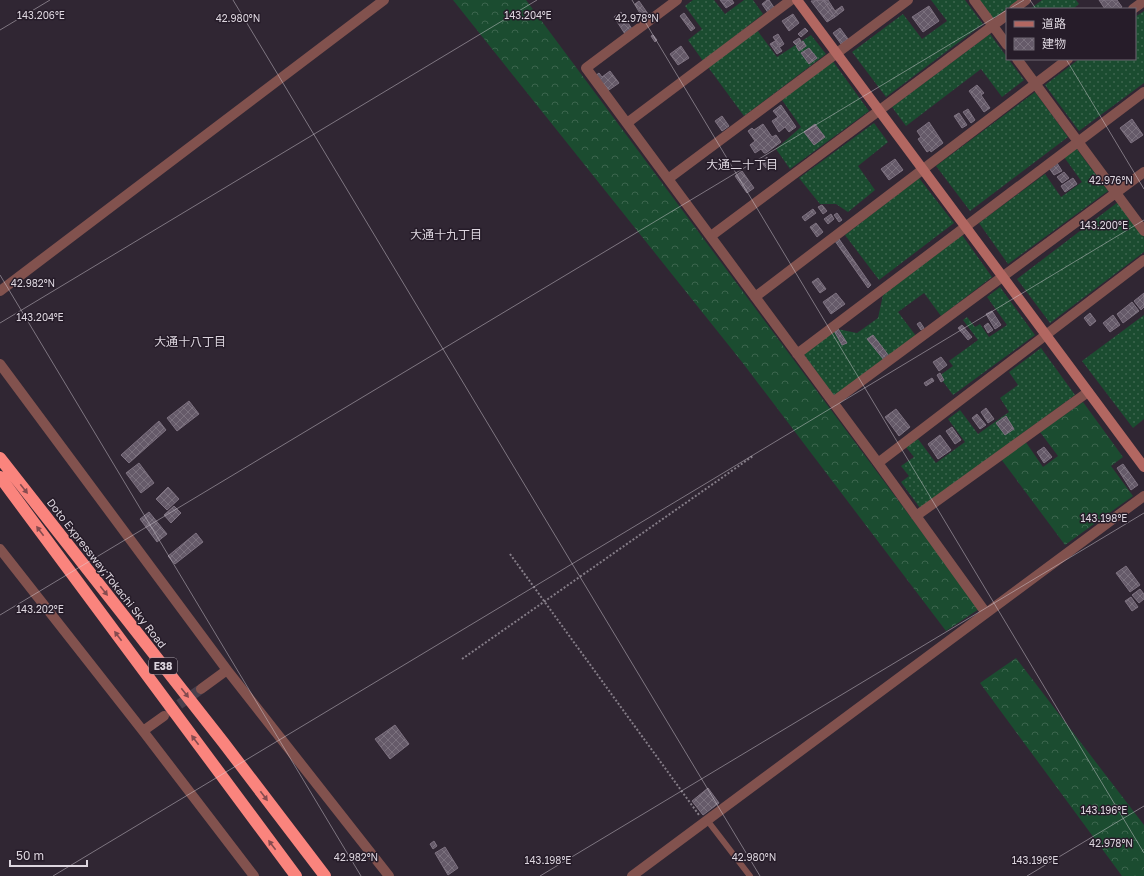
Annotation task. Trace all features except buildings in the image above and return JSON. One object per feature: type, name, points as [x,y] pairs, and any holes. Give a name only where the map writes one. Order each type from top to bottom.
[{"type":"highway","name":"Doto Expressway;Tokachi Sky Road","points":[[0,458],[223,742],[325,876]]},
{"type":"highway","name":"E38","points":[[0,477],[296,876]]},
{"type":"street","points":[[0,291],[384,0]]},
{"type":"street","points":[[677,0],[586,68],[878,463],[986,613]]},
{"type":"street","points":[[627,123],[791,0]]},
{"type":"street","points":[[796,0],[837,53],[878,111],[923,169],[1144,467]]},
{"type":"street","points":[[668,179],[908,0]]},
{"type":"street","points":[[974,0],[1006,44]]},
{"type":"street","points":[[1015,8],[1026,0]]},
{"type":"street","points":[[1134,8],[1144,1]]},
{"type":"street","points":[[711,236],[1006,15]]},
{"type":"street","points":[[1019,60],[1144,231]]},
{"type":"street","points":[[755,297],[1067,60]]},
{"type":"street","points":[[797,354],[1144,92]]},
{"type":"street","points":[[833,402],[1144,172]]},
{"type":"street","points":[[878,463],[1144,260]]},
{"type":"street","points":[[0,364],[227,670],[390,876]]},
{"type":"street","points":[[916,516],[1088,392]]},
{"type":"street","points":[[632,876],[1144,496]]},
{"type":"street","points":[[0,549],[143,731],[254,876]]},
{"type":"street","points":[[201,689],[227,670]]},
{"type":"street","points":[[143,731],[164,716]]},
{"type":"lane","points":[[706,821],[750,876]]},
{"type":"path","points":[[462,659],[753,456]]},
{"type":"path","points":[[510,554],[706,821]]},
{"type":"green space","points":[[453,0],[526,0],[979,609],[946,631],[742,362]]},
{"type":"green space","points":[[693,0],[714,0],[725,14],[744,0],[753,0],[763,14],[703,61],[688,40],[702,29],[685,6]]},
{"type":"green space","points":[[931,0],[965,0],[983,24],[886,97],[852,52],[903,14],[922,39],[947,21]]},
{"type":"green space","points":[[979,0],[1019,0],[1006,8],[993,19]]},
{"type":"green space","points":[[1042,0],[1076,0],[1079,4],[1074,8],[1031,8]]},
{"type":"green space","points":[[1144,11],[1144,83],[1079,131],[1045,85],[1078,60],[1136,60],[1136,16]]},
{"type":"green space","points":[[757,30],[777,57],[811,35],[826,54],[744,116],[708,67]]},
{"type":"green space","points":[[990,34],[1006,56],[1006,60],[1009,60],[1024,80],[1002,97],[981,69],[906,126],[892,107]]},
{"type":"green space","points":[[832,60],[869,111],[790,169],[776,149],[801,127],[782,100]]},
{"type":"green space","points":[[1035,92],[1068,137],[970,211],[936,166]]},
{"type":"green space","points":[[874,123],[888,142],[858,166],[875,190],[848,212],[836,204],[820,204],[799,178]]},
{"type":"green space","points":[[1076,148],[1108,191],[1008,264],[979,223],[1045,174],[1061,197],[1082,182],[1064,157]]},
{"type":"green space","points":[[919,178],[954,223],[879,280],[845,235]]},
{"type":"green space","points":[[1118,202],[1144,237],[1144,252],[1050,323],[1017,279]]},
{"type":"green space","points":[[962,235],[992,277],[941,316],[924,293],[898,312],[916,336],[834,396],[803,353],[837,329],[857,333],[878,318],[883,295]]},
{"type":"green space","points":[[1000,287],[1035,335],[953,395],[939,376],[953,366],[949,361],[978,340],[963,320],[967,317],[975,327],[980,324],[989,337],[1007,325],[987,297]]},
{"type":"green space","points":[[1144,315],[1144,419],[1133,428],[1082,361]]},
{"type":"green space","points":[[1041,348],[1075,395],[920,508],[901,482],[909,476],[901,466],[914,457],[906,447],[918,439],[936,463],[965,442],[948,419],[960,410],[978,434],[1009,412],[1000,398],[1018,385],[1009,372]]},
{"type":"green space","points":[[1083,402],[1123,457],[1111,466],[1133,496],[1065,545],[1001,459],[1025,441],[1043,467],[1058,456],[1040,432]]},
{"type":"green space","points":[[1016,658],[1144,825],[1144,876],[1122,876],[980,683]]},
{"type":"tunnel","points":[[167,713],[201,689]]},
{"type":"district","name":"大通二十丁目","points":[[742,164]]},
{"type":"district","name":"大通十九丁目","points":[[446,234]]},
{"type":"district","name":"大通十八丁目","points":[[190,341]]}]
